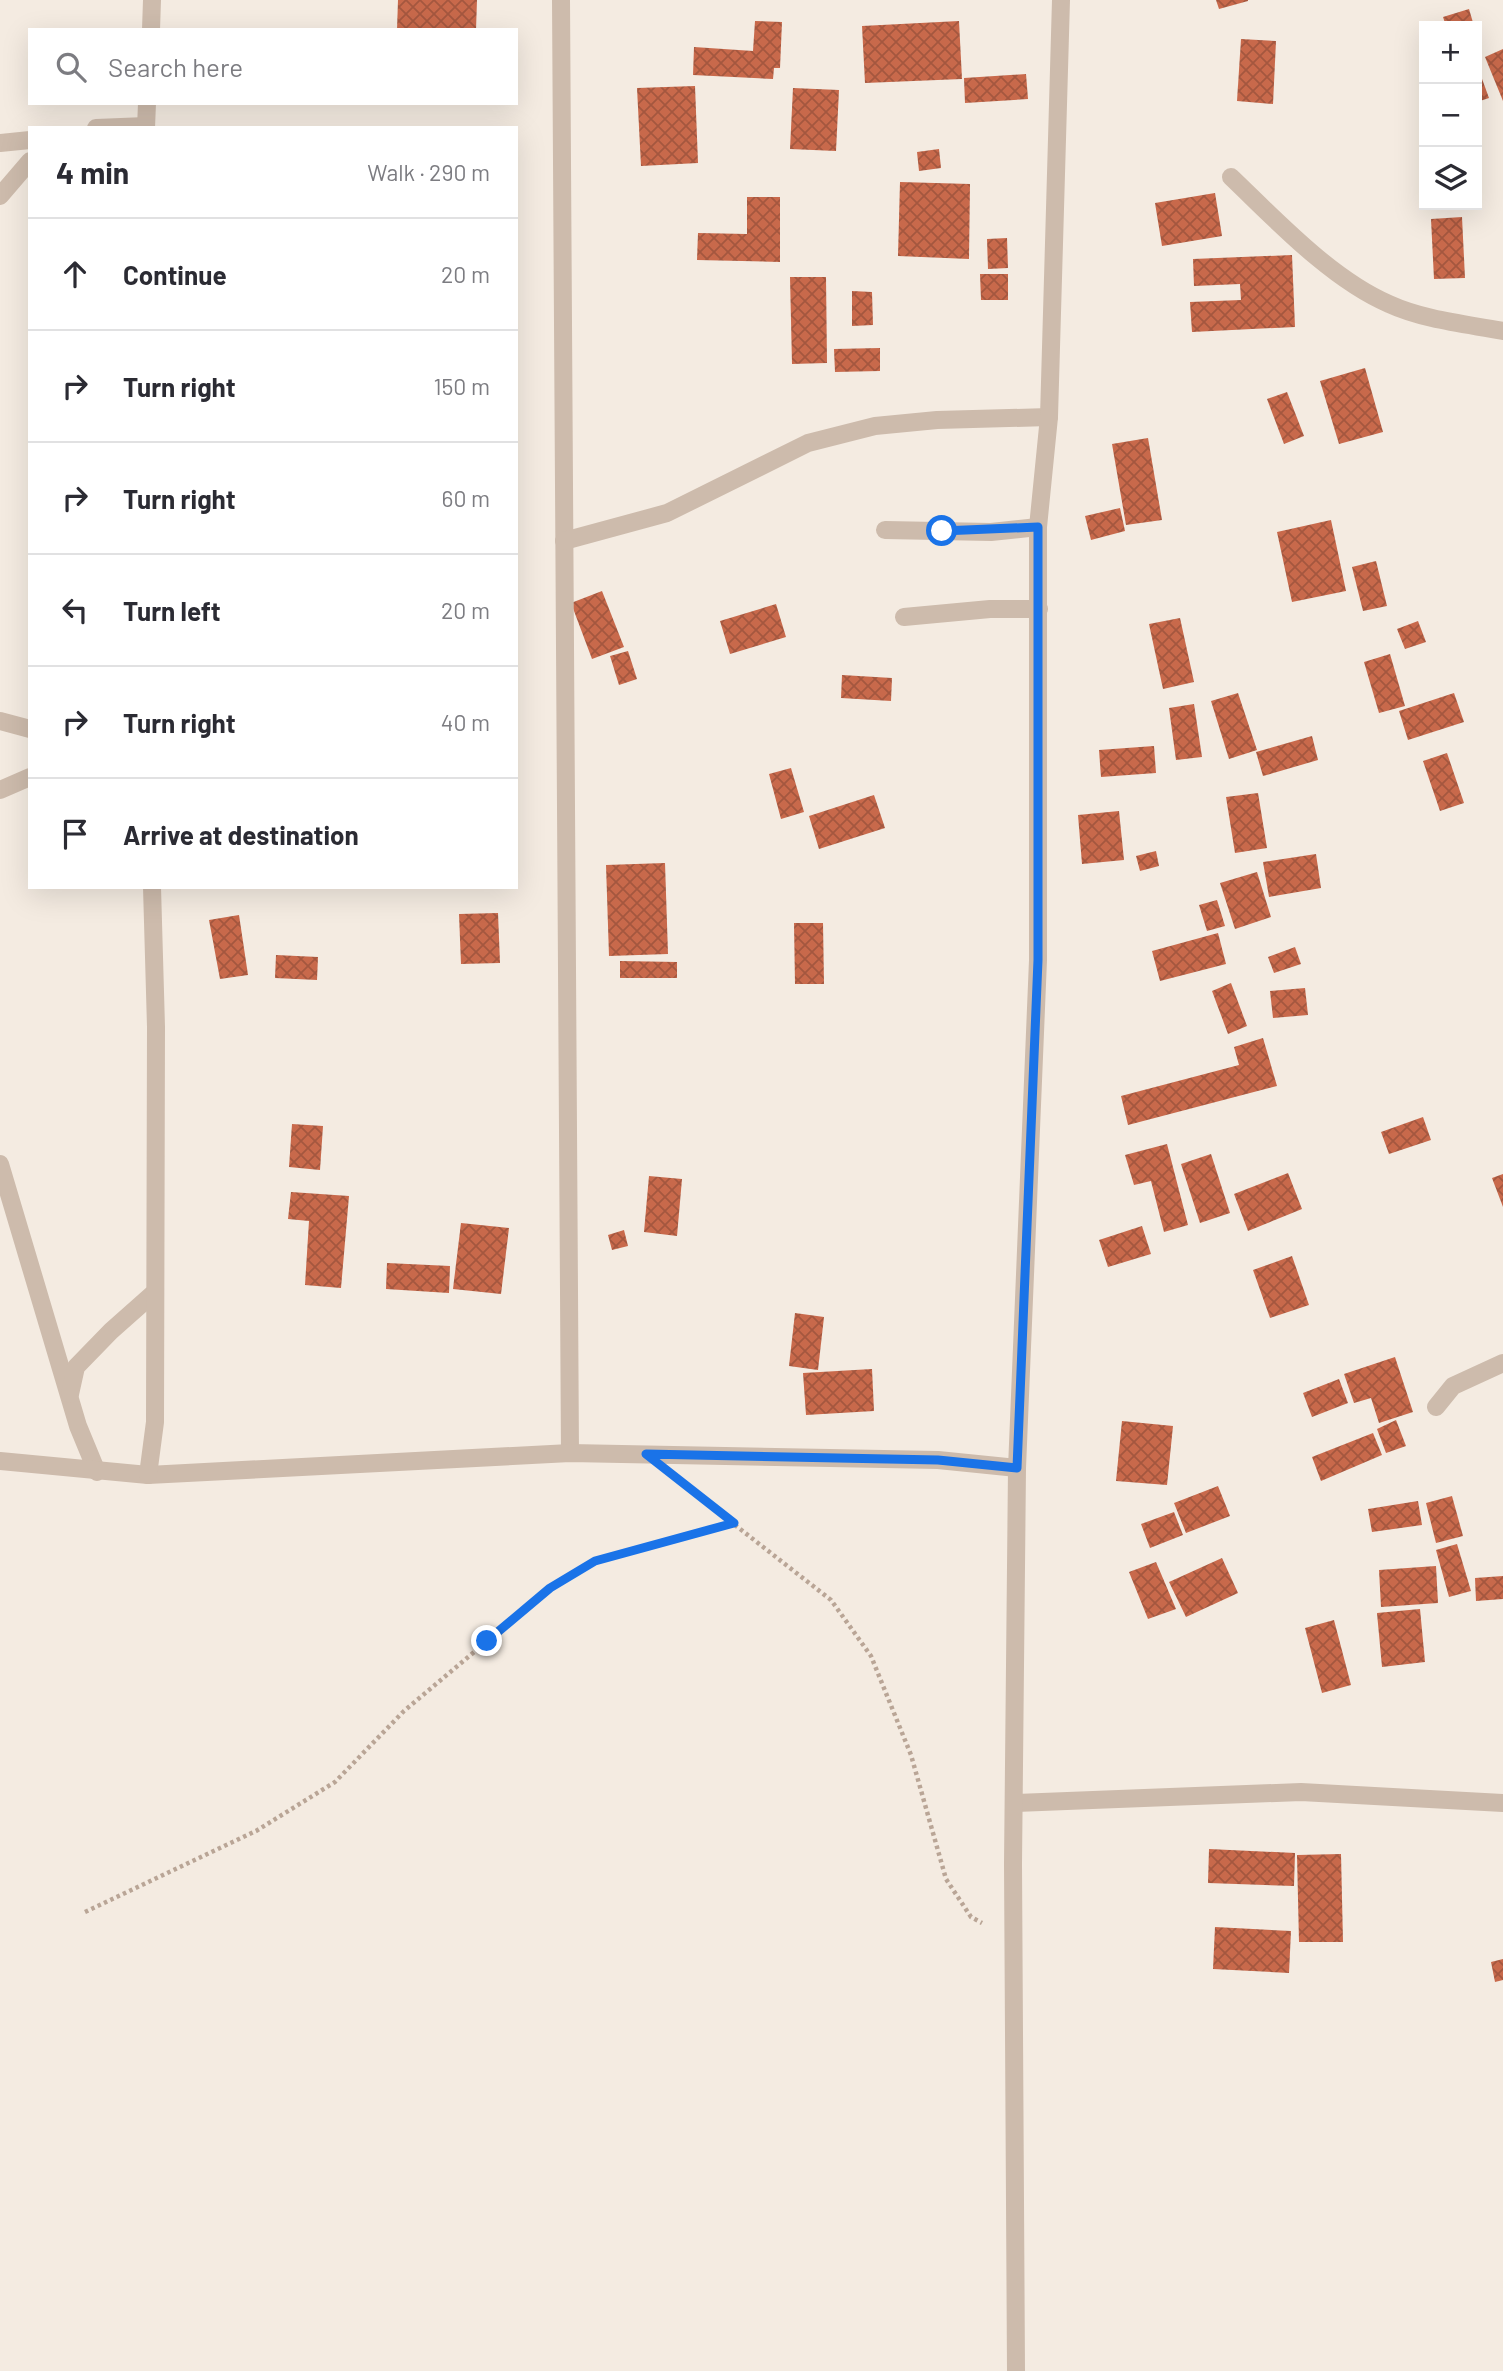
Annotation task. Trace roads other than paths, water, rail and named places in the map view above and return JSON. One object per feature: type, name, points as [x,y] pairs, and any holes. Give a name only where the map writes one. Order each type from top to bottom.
[{"type":"street","points":[[151,28],[152,0]]},
{"type":"street","points":[[561,0],[569,1453]]},
{"type":"street","points":[[1016,2371],[1013,1941],[1017,1468],[1038,960],[1038,527],[1049,417],[1061,0]]},
{"type":"street","points":[[146,126],[147,105]]},
{"type":"street","points":[[0,143],[28,140]]},
{"type":"street","points":[[0,196],[28,163]]},
{"type":"street","points":[[1231,177],[1297,239],[1351,282],[1389,304],[1441,320],[1503,331]]},
{"type":"street","points":[[564,541],[667,513],[808,443],[861,430],[937,420],[1049,417]]},
{"type":"street","points":[[885,530],[991,531],[1038,527]]},
{"type":"street","points":[[904,617],[990,609],[1039,609]]},
{"type":"street","points":[[0,721],[28,728]]},
{"type":"street","points":[[0,790],[28,778]]},
{"type":"street","points":[[148,1475],[155,1422],[156,1027],[152,889]]},
{"type":"street","points":[[0,1164],[69,1397],[97,1472]]},
{"type":"street","points":[[69,1397],[76,1367],[155,1292]]},
{"type":"street","points":[[1436,1407],[1453,1386],[1503,1363]]},
{"type":"street","points":[[0,1461],[148,1475],[569,1453],[938,1460],[1017,1468]]},
{"type":"street","points":[[1014,1802],[1301,1792],[1503,1803]]}]
